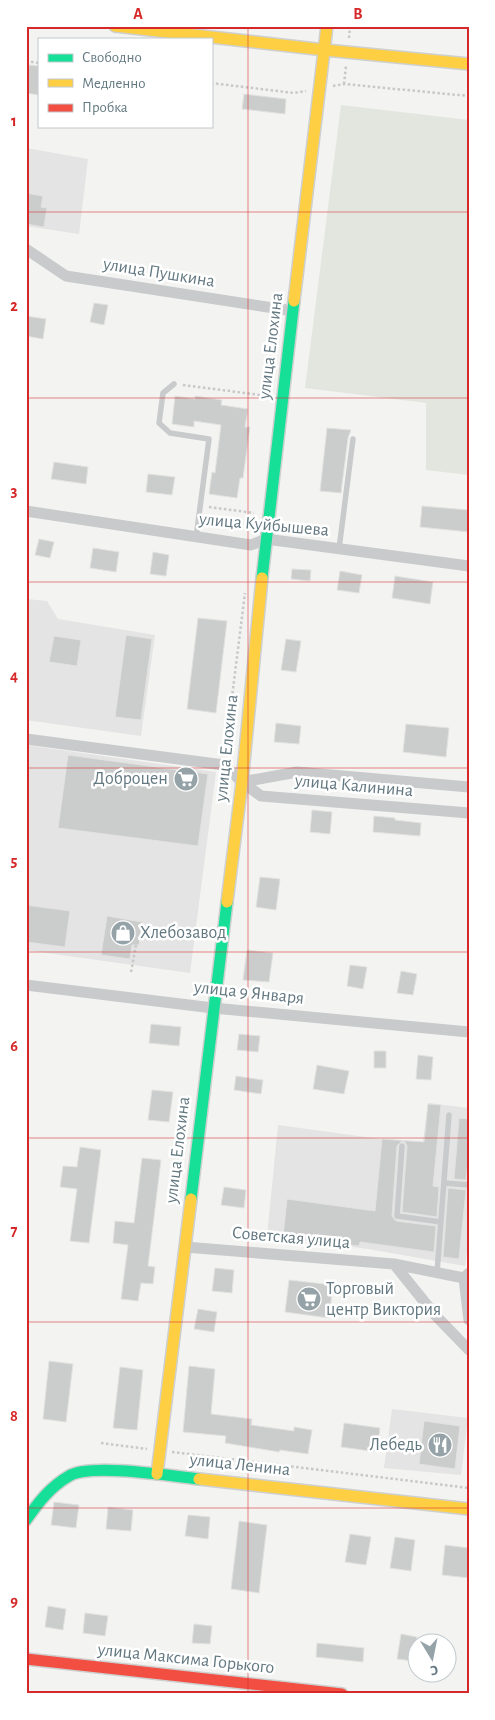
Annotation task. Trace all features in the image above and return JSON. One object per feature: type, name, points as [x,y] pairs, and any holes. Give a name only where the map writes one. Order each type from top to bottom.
[{"type":"street","points":[[115,26],[469,64]]},
{"type":"street","name":"улица Елохина","points":[[157,1474],[242,782],[266,539],[327,26]]},
{"type":"street","name":"улица Пушкина","points":[[26,250],[66,276],[293,311]]},
{"type":"street","name":"улица Куйбышева","points":[[26,512],[251,545],[266,539],[469,566]]},
{"type":"street","points":[[26,740],[224,765]]},
{"type":"street","name":"улица Калинина","points":[[224,765],[261,796],[469,813]]},
{"type":"street","name":"улица Калинина","points":[[242,782],[297,772],[469,787]]},
{"type":"street","name":"улица 9 Января","points":[[26,985],[213,1008],[469,1032]]},
{"type":"street","name":"Советская улица","points":[[185,1246],[394,1264],[437,1273],[466,1276]]},
{"type":"street","points":[[394,1264],[435,1314],[469,1350]]},
{"type":"street","points":[[466,1276],[469,1320]]},
{"type":"street","name":"улица Ленина","points":[[26,1520],[44,1496],[70,1476],[101,1470],[157,1474],[469,1509]]},
{"type":"street","name":"улица Максима Горького","points":[[26,1659],[342,1694]]},
{"type":"lane","points":[[174,384],[164,394],[159,423],[170,433],[209,439],[196,538]]},
{"type":"lane","points":[[338,550],[354,440]]},
{"type":"lane","points":[[437,1273],[449,1115]]},
{"type":"lane","points":[[402,1146],[397,1216],[441,1222]]},
{"type":"lane","points":[[444,1183],[469,1185]]},
{"type":"path","points":[[212,83],[294,93],[344,84],[469,96]]},
{"type":"path","points":[[174,384],[268,395],[267,405]]},
{"type":"path","points":[[199,506],[254,513],[254,521]]},
{"type":"path","points":[[224,765],[246,584]]},
{"type":"path","points":[[131,972],[136,945]]},
{"type":"path","points":[[101,1443],[469,1488]]},
{"type":"shaded area","points":[[341,105],[469,120],[469,475],[426,470],[426,403],[305,388]]},
{"type":"shaded area","points":[[26,148],[88,159],[79,234],[26,226]]},
{"type":"shaded area","points":[[26,599],[47,601],[58,619],[155,635],[141,736],[26,720]]},
{"type":"shaded area","points":[[26,745],[216,772],[190,973],[26,950]]},
{"type":"shaded area","points":[[428,1103],[469,1108],[469,1236],[465,1266],[368,1249],[267,1236],[278,1125],[380,1139],[423,1142]]},
{"type":"shaded area","points":[[392,1409],[468,1418],[461,1475],[384,1468]]},
{"type":"building","points":[[29,65],[38,66],[38,95],[26,93]]},
{"type":"building","points":[[244,94],[286,99],[285,114],[242,109]]},
{"type":"building","points":[[26,193],[43,196],[41,207],[47,208],[44,227],[26,224]]},
{"type":"building","points":[[94,303],[108,305],[104,325],[90,322]]},
{"type":"building","points":[[26,316],[46,319],[43,339],[26,336]]},
{"type":"building","points":[[175,396],[195,399],[195,396],[222,400],[221,405],[248,409],[245,427],[250,427],[243,478],[240,478],[237,498],[209,494],[212,472],[215,473],[221,425],[194,421],[194,427],[172,424]]},
{"type":"building","points":[[327,428],[351,430],[348,438],[341,493],[320,491]]},
{"type":"building","points":[[54,462],[88,467],[86,484],[51,479]]},
{"type":"building","points":[[148,474],[175,477],[172,495],[146,492]]},
{"type":"building","points":[[422,506],[469,510],[469,532],[420,527]]},
{"type":"building","points":[[39,539],[54,542],[50,558],[35,555]]},
{"type":"building","points":[[93,548],[119,552],[116,572],[90,568]]},
{"type":"building","points":[[153,552],[169,555],[166,576],[150,574]]},
{"type":"building","points":[[292,569],[311,570],[310,581],[291,579]]},
{"type":"building","points":[[340,571],[362,575],[359,593],[337,590]]},
{"type":"building","points":[[395,576],[433,582],[430,604],[392,598]]},
{"type":"building","points":[[198,618],[227,621],[216,713],[187,709]]},
{"type":"building","points":[[126,635],[152,639],[141,720],[115,717]]},
{"type":"building","points":[[54,636],[81,640],[77,666],[49,662]]},
{"type":"building","points":[[286,639],[301,641],[296,672],[281,670]]},
{"type":"building","points":[[276,723],[301,726],[299,744],[274,742]]},
{"type":"building","points":[[406,724],[449,728],[446,757],[403,752]]},
{"type":"building","points":[[68,755],[208,774],[198,846],[58,828]]},
{"type":"building","points":[[312,810],[332,812],[330,834],[310,832]]},
{"type":"building","points":[[374,816],[421,823],[420,836],[373,832]]},
{"type":"building","points":[[260,877],[280,879],[276,910],[256,907]]},
{"type":"building","points":[[26,905],[70,911],[65,947],[26,942]]},
{"type":"building","name":"Хлебозавод","points":[[107,916],[142,922],[139,945],[132,945],[130,959],[101,955]]},
{"type":"building","points":[[247,950],[273,953],[269,982],[243,980]]},
{"type":"building","points":[[350,965],[367,967],[363,989],[347,986]]},
{"type":"building","points":[[401,971],[417,974],[413,995],[397,993]]},
{"type":"building","points":[[151,1024],[181,1027],[179,1046],[149,1043]]},
{"type":"building","points":[[239,1034],[260,1036],[258,1052],[237,1050]]},
{"type":"building","points":[[374,1051],[386,1051],[386,1068],[374,1068]]},
{"type":"building","points":[[418,1055],[433,1057],[431,1080],[416,1079]]},
{"type":"building","points":[[317,1065],[349,1071],[344,1094],[313,1089]]},
{"type":"building","points":[[236,1076],[263,1080],[261,1094],[234,1090]]},
{"type":"building","points":[[152,1090],[173,1092],[169,1122],[148,1120]]},
{"type":"building","points":[[428,1104],[441,1105],[433,1186],[439,1187],[437,1217],[402,1212],[407,1146],[402,1141],[397,1146],[392,1216],[396,1221],[436,1226],[434,1252],[360,1242],[359,1246],[283,1236],[287,1199],[375,1211],[382,1139],[424,1142]]},
{"type":"building","points":[[459,1118],[469,1119],[469,1151],[466,1180],[454,1179]]},
{"type":"building","points":[[80,1147],[101,1150],[89,1243],[70,1241],[77,1189],[60,1187],[63,1166],[77,1167]]},
{"type":"building","points":[[142,1158],[161,1160],[148,1266],[155,1267],[153,1284],[141,1283],[138,1301],[121,1299],[128,1245],[113,1243],[115,1221],[134,1223]]},
{"type":"building","points":[[224,1187],[246,1190],[244,1208],[221,1205]]},
{"type":"building","points":[[448,1188],[466,1190],[459,1259],[443,1257]]},
{"type":"building","points":[[215,1268],[234,1270],[232,1293],[212,1291]]},
{"type":"building","name":"Торговый центр Виктория","points":[[289,1280],[333,1285],[329,1318],[285,1312]]},
{"type":"building","points":[[198,1309],[217,1312],[214,1332],[194,1329]]},
{"type":"building","points":[[49,1361],[73,1364],[66,1422],[43,1419]]},
{"type":"building","points":[[189,1366],[215,1369],[211,1414],[252,1419],[251,1425],[294,1431],[294,1427],[312,1430],[308,1454],[280,1450],[279,1452],[225,1443],[226,1436],[183,1432]]},
{"type":"building","points":[[120,1367],[143,1370],[137,1430],[113,1428]]},
{"type":"building","name":"Лебедь","points":[[424,1421],[460,1426],[455,1469],[419,1464]]},
{"type":"building","points":[[344,1423],[380,1428],[377,1452],[341,1447]]},
{"type":"building","points":[[54,1502],[79,1505],[76,1528],[51,1525]]},
{"type":"building","points":[[108,1507],[133,1510],[131,1531],[106,1529]]},
{"type":"building","points":[[188,1515],[210,1517],[208,1539],[185,1536]]},
{"type":"building","points":[[239,1521],[267,1525],[259,1593],[231,1589]]},
{"type":"building","points":[[350,1534],[371,1537],[366,1565],[345,1562]]},
{"type":"building","points":[[395,1537],[415,1540],[411,1571],[390,1568]]},
{"type":"building","points":[[445,1545],[469,1548],[469,1578],[442,1575]]},
{"type":"building","points":[[48,1606],[66,1609],[63,1630],[45,1627]]},
{"type":"building","points":[[85,1613],[108,1616],[105,1636],[83,1633]]},
{"type":"building","points":[[194,1624],[212,1626],[210,1644],[192,1643]]},
{"type":"building","points":[[401,1634],[408,1635],[408,1660],[397,1659]]},
{"type":"building","points":[[317,1643],[364,1648],[363,1662],[316,1657]]},
{"type":"traffic: fast","points":[[262,578],[294,301]]},
{"type":"traffic: fast","points":[[191,1199],[227,902]]},
{"type":"traffic: fast","points":[[26,1520],[50,1490],[69,1476],[80,1472],[112,1470],[199,1479]]},
{"type":"traffic: slow","points":[[115,26],[469,64]]},
{"type":"traffic: slow","points":[[294,301],[327,26]]},
{"type":"traffic: slow","points":[[227,902],[242,782],[262,578]]},
{"type":"traffic: slow","points":[[157,1474],[191,1199]]},
{"type":"traffic: slow","points":[[199,1479],[469,1509]]},
{"type":"traffic: jam","points":[[26,1659],[342,1694]]},
{"type":"place","name":"Доброцен","points":[[186,779]]},
{"type":"place","name":"Хлебозавод","points":[[123,933]]},
{"type":"place","name":"Торговый центр Виктория","points":[[309,1299]]},
{"type":"place","name":"Лебедь","points":[[440,1445]]}]
